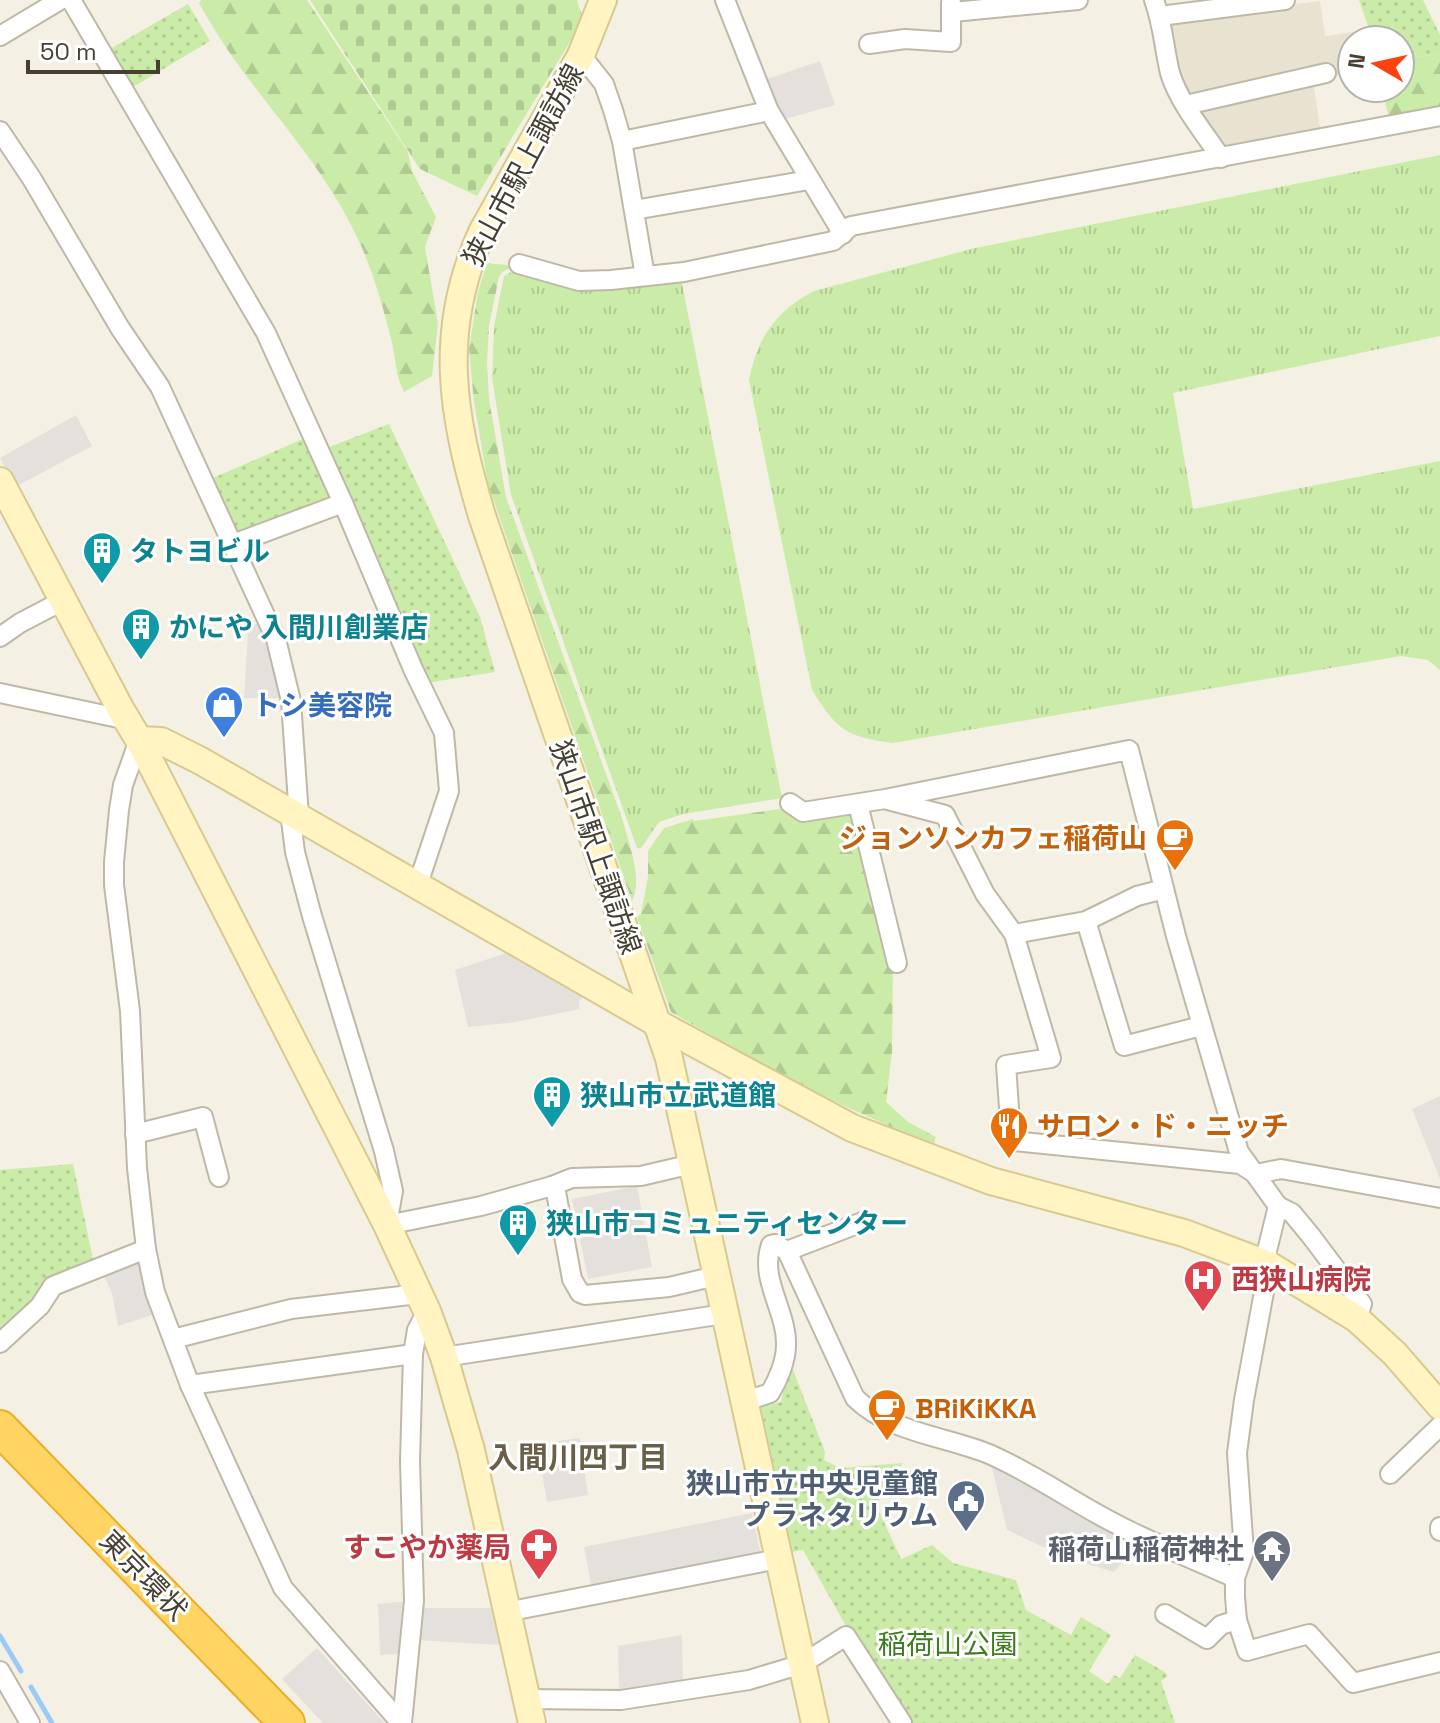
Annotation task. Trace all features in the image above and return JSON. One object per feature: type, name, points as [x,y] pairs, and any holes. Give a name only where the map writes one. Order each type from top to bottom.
[{"type":"highway","name":"東京環状","points":[[0,1428],[287,1723]]},
{"type":"highway","name":"東京環状","points":[[0,1454],[258,1723]]},
{"type":"street","points":[[0,36],[60,0]]},
{"type":"street","points":[[71,0],[266,333],[444,733],[449,791],[418,884]]},
{"type":"street","name":"狭山市駅上諏訪線","points":[[603,0],[581,55],[470,259],[456,312],[454,377],[468,470],[482,516],[669,1058],[815,1723]]},
{"type":"street","points":[[725,0],[769,111],[843,234]]},
{"type":"street","points":[[869,44],[905,39],[951,42],[952,6],[1078,0]]},
{"type":"street","points":[[1221,158],[1186,105],[1171,75],[1157,8],[1285,0]]},
{"type":"street","points":[[581,55],[604,84],[622,141],[645,276]]},
{"type":"street","points":[[1186,105],[1326,73]]},
{"type":"street","points":[[622,141],[769,111]]},
{"type":"street","points":[[519,264],[579,281],[684,272],[833,241],[851,226],[875,221],[1440,116]]},
{"type":"street","points":[[0,131],[120,328],[160,387],[276,639],[291,701],[295,852],[384,1151],[393,1191],[387,1225]]},
{"type":"street","points":[[634,210],[809,180]]},
{"type":"street","points":[[0,481],[134,730],[387,1225],[423,1303],[444,1357],[471,1450],[529,1711],[749,1680],[802,1664],[846,1636],[902,1723]]},
{"type":"street","points":[[233,544],[343,503]]},
{"type":"street","points":[[0,637],[64,600]]},
{"type":"street","points":[[0,693],[134,730],[177,748],[655,1022],[852,1128],[991,1181],[1212,1242],[1266,1264],[1357,1319],[1395,1354],[1440,1406]]},
{"type":"street","points":[[134,730],[123,785],[114,862],[120,943],[130,1011],[135,1134],[146,1249],[155,1292],[190,1385],[283,1588],[402,1723]]},
{"type":"street","points":[[790,803],[803,812],[858,804],[1129,750],[1201,1026],[1239,1152],[1278,1206],[1292,1213],[1362,1304],[1357,1319]]},
{"type":"street","points":[[885,799],[945,815],[985,894],[1014,934],[1051,1058],[1006,1065],[1011,1136],[1014,1141],[1240,1164],[1256,1174],[1281,1169],[1440,1198]]},
{"type":"street","points":[[858,804],[897,963]]},
{"type":"street","points":[[1014,934],[1086,921],[1137,896],[1164,889]]},
{"type":"street","points":[[1086,921],[1124,1046],[1201,1026]]},
{"type":"street","points":[[135,1134],[203,1117],[219,1177]]},
{"type":"street","points":[[387,1225],[481,1206],[572,1178],[641,1176],[692,1164]]},
{"type":"street","points":[[552,1186],[556,1192],[572,1279],[580,1293],[669,1287],[716,1276]]},
{"type":"street","points":[[1278,1206],[1237,1453],[1244,1552],[1235,1578],[1237,1620],[1247,1651],[1309,1634],[1353,1683],[1440,1662]]},
{"type":"street","points":[[787,1251],[865,1221]]},
{"type":"street","points":[[743,1402],[770,1393],[778,1380],[786,1345],[766,1266],[771,1245],[775,1244],[787,1251],[855,1398],[865,1408],[926,1435],[986,1453],[1024,1470],[1117,1525],[1235,1578]]},
{"type":"street","points":[[0,1343],[40,1306],[53,1286],[146,1249]]},
{"type":"street","points":[[173,1339],[291,1309],[423,1303]]},
{"type":"street","points":[[402,1723],[414,1601],[410,1461],[413,1354],[423,1303]]},
{"type":"street","points":[[444,1357],[724,1314]]},
{"type":"street","points":[[190,1385],[413,1354]]},
{"type":"street","points":[[1390,1474],[1440,1426]]},
{"type":"street","points":[[506,1612],[778,1559]]},
{"type":"street","points":[[1165,1614],[1207,1639],[1221,1625],[1237,1620]]},
{"type":"street","points":[[0,1671],[30,1723]]},
{"type":"shaded area","points":[[1320,1],[1325,36],[1336,34],[1336,76],[1313,81],[1321,134],[1223,152],[1178,82],[1169,20]]},
{"type":"shaded area","points":[[820,61],[835,105],[785,119],[767,79]]},
{"type":"shaded area","points":[[76,415],[92,446],[15,487],[0,458]]},
{"type":"shaded area","points":[[260,623],[272,655],[282,698],[244,698],[248,632],[253,625]]},
{"type":"shaded area","points":[[512,951],[586,994],[579,1001],[580,1009],[516,1022],[468,1027],[455,970]]},
{"type":"shaded area","points":[[1440,1096],[1440,1179],[1412,1109]]},
{"type":"shaded area","points":[[637,1186],[652,1267],[588,1279],[572,1199]]},
{"type":"shaded area","points":[[134,1260],[141,1262],[155,1314],[118,1326],[112,1293],[102,1272]]},
{"type":"shaded area","points":[[580,1438],[588,1495],[547,1502],[537,1444]]},
{"type":"shaded area","points":[[990,1460],[1139,1541],[1114,1572],[1065,1557],[1007,1530]]},
{"type":"shaded area","points":[[752,1513],[761,1556],[592,1589],[584,1547]]},
{"type":"shaded area","points":[[410,1601],[406,1654],[380,1655],[378,1604]]},
{"type":"shaded area","points":[[418,1608],[494,1608],[502,1645],[415,1640]]},
{"type":"shaded area","points":[[682,1635],[683,1684],[619,1692],[618,1646]]},
{"type":"shaded area","points":[[317,1648],[385,1723],[323,1723],[282,1679]]},
{"type":"green space","points":[[201,0],[307,0],[408,152],[412,171],[436,217],[425,247],[438,324],[432,376],[404,392],[367,259],[340,204],[236,62],[199,3]]},
{"type":"green space","points":[[310,0],[577,0],[583,20],[477,196],[420,169]]},
{"type":"green space","points":[[1359,0],[1423,0],[1440,35],[1440,54],[1416,57],[1416,24],[1367,24]]},
{"type":"green space","points":[[188,4],[210,41],[133,87],[110,49]]},
{"type":"green space","points":[[1440,54],[1440,110],[1390,120],[1386,104],[1416,104],[1416,57]]},
{"type":"green space","points":[[1440,155],[1440,336],[1173,393],[1193,509],[1440,461],[1440,670],[1428,660],[1401,656],[893,743],[864,738],[836,723],[812,690],[749,380],[763,339],[789,307],[814,291],[975,248]]},
{"type":"green space","points":[[487,263],[515,266],[502,272],[499,277],[489,326],[487,362],[489,399],[506,497],[623,821],[636,872],[632,901],[488,484],[474,402],[469,349],[478,292]]},
{"type":"green space","points":[[516,269],[572,286],[681,278],[782,798],[683,814],[659,822],[641,848],[637,848],[511,495],[492,378],[494,326],[504,276]]},
{"type":"green space","points":[[389,424],[480,617],[495,672],[426,683],[324,449]]},
{"type":"green space","points":[[305,438],[331,493],[327,500],[244,534],[235,531],[213,478]]},
{"type":"green space","points":[[780,809],[802,820],[854,813],[893,963],[892,1052],[886,1102],[908,1122],[936,1137],[933,1146],[796,1084],[671,1012],[637,917],[641,914],[648,877],[648,851],[664,828],[693,819]]},
{"type":"green space","points":[[73,1164],[94,1264],[35,1304],[0,1335],[0,1170]]},
{"type":"green space","name":"稲荷山公園","points":[[790,1362],[825,1452],[824,1460],[840,1468],[903,1463],[876,1505],[901,1559],[932,1545],[953,1563],[1016,1580],[1026,1610],[1071,1635],[1081,1617],[1111,1635],[1089,1671],[1108,1684],[1114,1675],[1120,1678],[1135,1655],[1165,1672],[1167,1676],[1161,1681],[1175,1723],[905,1723],[893,1709],[803,1550],[792,1552],[761,1407],[781,1402]]},
{"type":"waterway","points":[[0,1636],[21,1671]]},
{"type":"waterway","points":[[31,1687],[52,1723]]},
{"type":"place","name":"タトヨビル","points":[[102,585]]},
{"type":"place","name":"かにや 入間川創業店","points":[[141,661]]},
{"type":"place","name":"トシ美容院","points":[[224,739]]},
{"type":"place","name":"ジョンソンカフェ稲荷山","points":[[1175,872]]},
{"type":"place","name":"狭山市立武道館","points":[[552,1129]]},
{"type":"place","name":"サロン・ド・ニッチ","points":[[1009,1160]]},
{"type":"place","name":"狭山市コミュニティセンター","points":[[518,1257]]},
{"type":"place","name":"西狭山病院","points":[[1203,1313]]},
{"type":"place","name":"BRiKiKKA","points":[[887,1442]]},
{"type":"place","name":"狭山市立中央児童館 プラネタリウム","points":[[966,1533]]},
{"type":"place","name":"すこやか薬局","points":[[539,1581]]},
{"type":"place","name":"稲荷山稲荷神社","points":[[1272,1583]]},
{"type":"district","name":"入間川四丁目","points":[[578,1458]]}]
